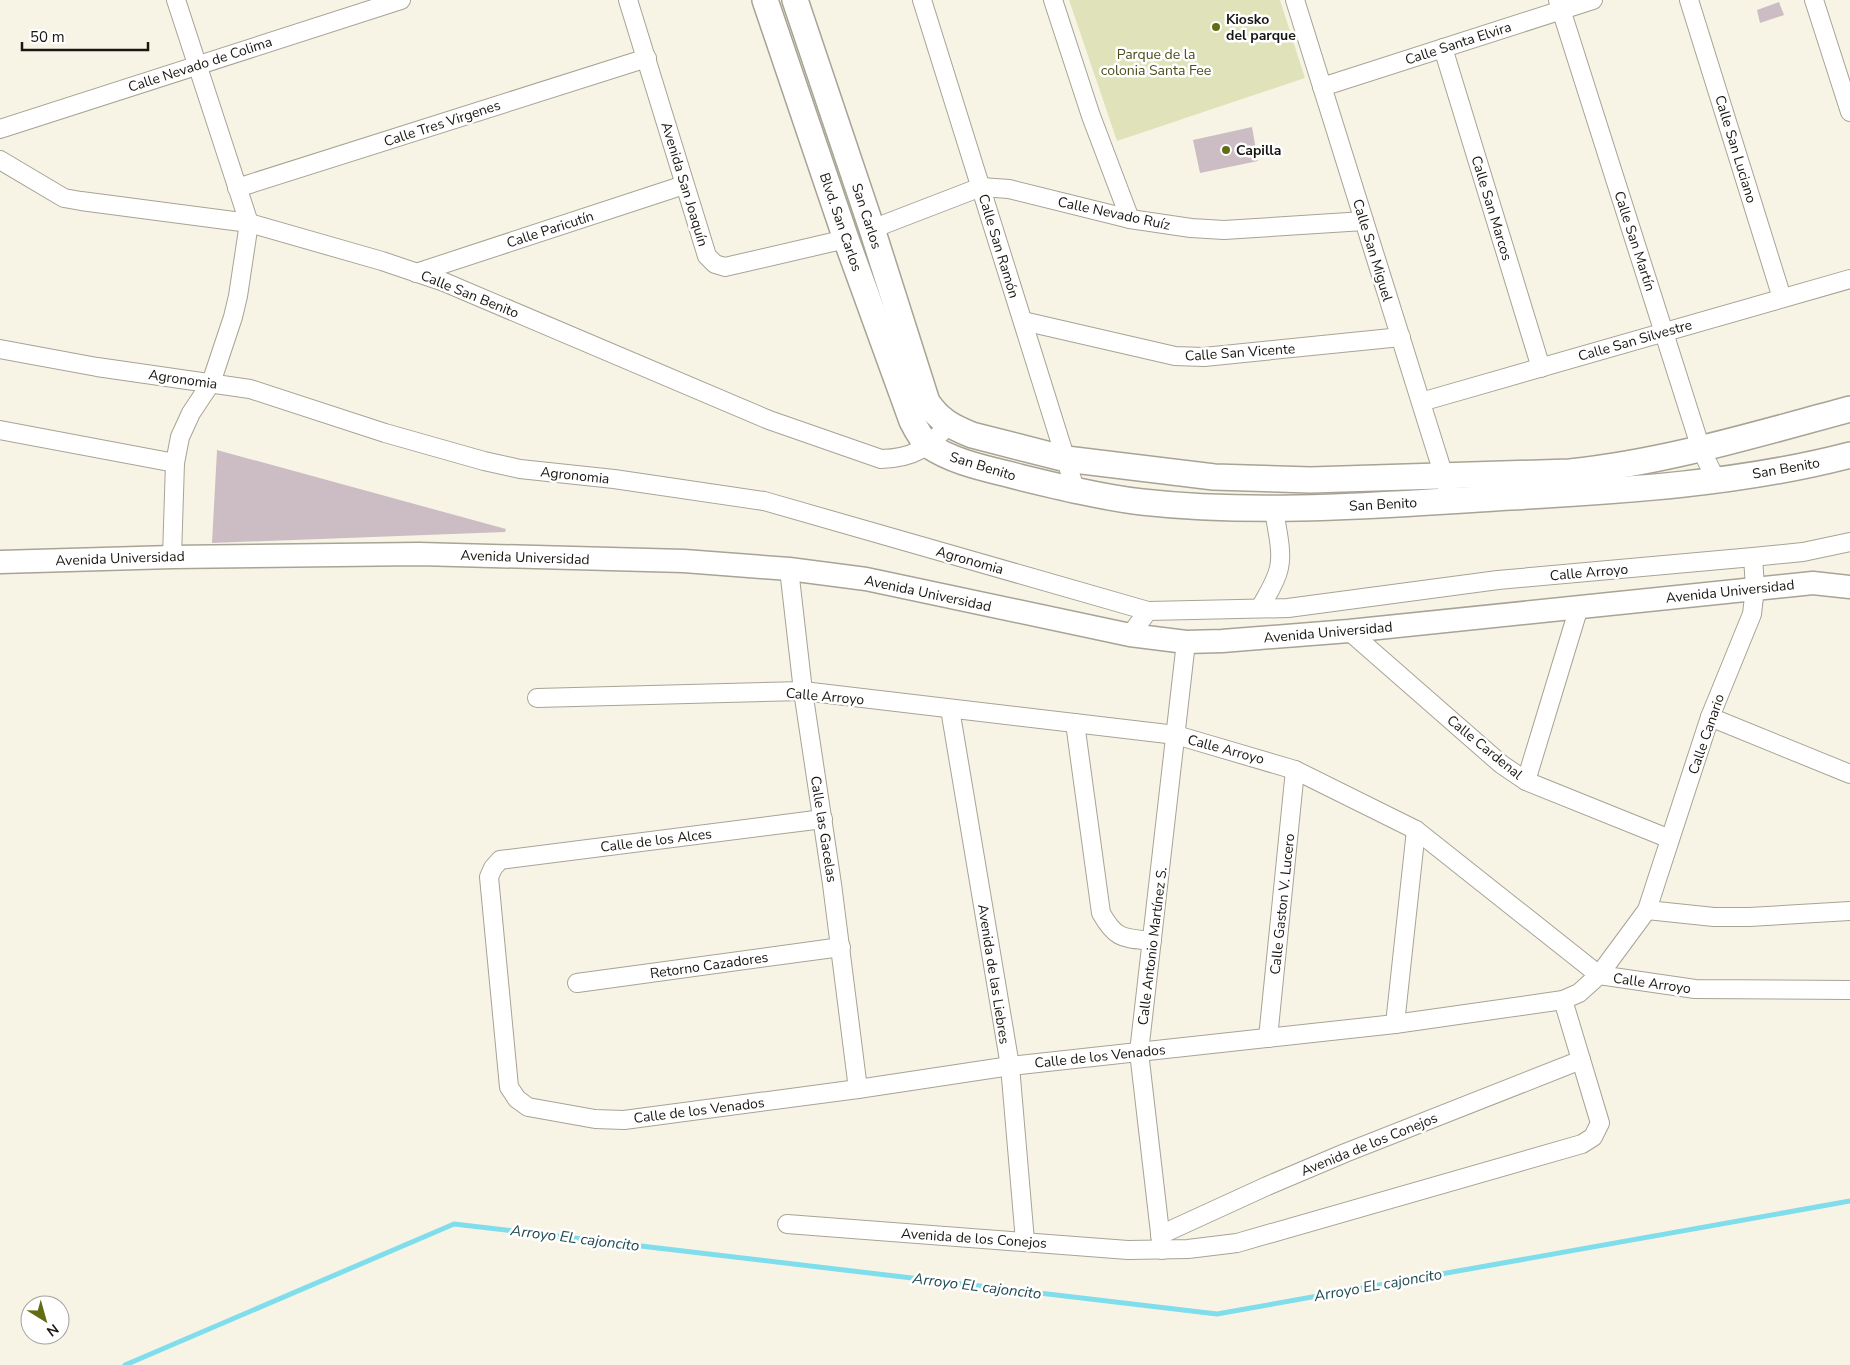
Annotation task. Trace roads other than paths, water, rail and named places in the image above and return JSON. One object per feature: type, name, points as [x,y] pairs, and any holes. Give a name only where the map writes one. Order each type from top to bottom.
[{"type":"main road","name":"Blvd. San Carlos","points":[[765,0],[846,239],[912,421],[926,443]]},
{"type":"main road","name":"San Carlos","points":[[795,0],[872,229],[927,402],[934,412],[949,425]]},
{"type":"main road","name":"San Benito","points":[[949,425],[972,435],[1066,460],[1214,477],[1311,480],[1570,472],[1645,462],[1850,409]]},
{"type":"main road","name":"San Benito","points":[[926,443],[950,456],[971,464],[1076,492],[1142,502],[1274,509],[1609,492],[1782,471],[1850,455]]},
{"type":"street","points":[[172,557],[176,463],[180,436],[187,421],[211,383],[238,296],[248,223],[176,0]]},
{"type":"street","name":"Calle Nevado de Colima","points":[[0,129],[401,0]]},
{"type":"street","name":"Avenida San Joaquín","points":[[628,0],[707,256],[715,264],[725,267],[846,239]]},
{"type":"street","name":"Calle San Ramón","points":[[922,0],[1076,492]]},
{"type":"street","points":[[1053,0],[1091,116],[1130,219]]},
{"type":"street","name":"Calle San Miguel","points":[[1295,0],[1452,501]]},
{"type":"street","name":"Calle Santa Elvira","points":[[1322,87],[1443,48],[1560,5],[1593,0]]},
{"type":"street","name":"Calle San Luciano","points":[[1689,0],[1782,298]]},
{"type":"street","points":[[1814,0],[1850,112]]},
{"type":"street","name":"Calle San Martín","points":[[1560,5],[1701,449],[1716,480]]},
{"type":"street","name":"Calle San Marcos","points":[[1443,48],[1541,368]]},
{"type":"street","name":"Calle Tres Virgenes","points":[[237,188],[647,58]]},
{"type":"street","name":"Calle San Benito","points":[[0,160],[64,198],[248,223],[416,272],[516,312],[769,420],[881,460],[905,456],[949,425]]},
{"type":"street","name":"Calle Paricutín","points":[[416,272],[684,185]]},
{"type":"street","name":"Calle Nevado Ruíz","points":[[872,229],[981,187],[1009,189],[1130,219],[1191,228],[1224,230],[1364,221]]},
{"type":"street","name":"Calle San Silvestre","points":[[1421,402],[1850,279]]},
{"type":"street","name":"Calle San Vicente","points":[[1023,321],[1175,356],[1204,358],[1401,337]]},
{"type":"street","name":"Agronomia","points":[[0,349],[97,367],[250,389],[385,433],[484,461],[520,469],[614,479],[764,501],[1148,611]]},
{"type":"street","points":[[0,430],[176,463]]},
{"type":"street","points":[[1260,608],[1273,586],[1279,567],[1279,543],[1274,509]]},
{"type":"street","name":"Calle Arroyo","points":[[1148,611],[1311,606],[1498,580],[1803,552],[1850,542]]},
{"type":"street","name":"Avenida Universidad","points":[[0,562],[172,557],[419,554],[684,561],[789,569],[866,580],[1130,635],[1186,642],[1349,632],[1813,583],[1850,587]]},
{"type":"street","name":"Calle Canario","points":[[1647,910],[1710,717],[1752,614],[1754,588],[1753,557]]},
{"type":"street","name":"Calle las Gacelas","points":[[789,569],[803,691],[841,947],[858,1089]]},
{"type":"street","points":[[1526,781],[1579,607]]},
{"type":"street","points":[[1130,635],[1148,611]]},
{"type":"street","name":"Calle Cardenal","points":[[1349,632],[1501,764],[1526,781],[1670,838]]},
{"type":"street","name":"Calle Antonio Martínez S.","points":[[1161,1242],[1139,1052],[1186,642]]},
{"type":"street","name":"Calle Arroyo","points":[[537,698],[803,691],[1176,735],[1295,770],[1416,830],[1599,975],[1695,989],[1850,990]]},
{"type":"street","name":"Avenida de las Liebres","points":[[950,708],[1010,1066],[1025,1241]]},
{"type":"street","points":[[1710,717],[1850,774]]},
{"type":"street","points":[[1075,723],[1102,913],[1115,934],[1129,939],[1152,941]]},
{"type":"street","name":"Calle Gaston V. Lucero","points":[[1268,1038],[1295,770]]},
{"type":"street","name":"Calle de los Alces","points":[[517,1099],[509,1087],[489,877],[493,868],[500,860],[823,819]]},
{"type":"street","points":[[1395,1024],[1416,830]]},
{"type":"street","points":[[1647,910],[1714,917],[1850,911]]},
{"type":"street","name":"Calle de los Venados","points":[[517,1099],[528,1106],[595,1118],[624,1120],[858,1089],[1010,1066],[1395,1024],[1563,1000],[1579,993],[1599,975],[1647,910]]},
{"type":"street","name":"Retorno Cazadores","points":[[576,983],[841,947]]},
{"type":"street","points":[[1161,1242],[1188,1249],[1237,1243],[1582,1144],[1593,1137],[1600,1123],[1563,1000]]},
{"type":"street","name":"Avenida de los Conejos","points":[[787,1224],[1128,1250],[1161,1242],[1267,1186],[1345,1153],[1581,1060]]},
{"type":"waterway","name":"Arroyo EL cajoncito","points":[[125,1365],[454,1224],[1217,1314],[1850,1201]]},
{"type":"place","name":"Kiosko del parque","points":[[1216,27]]},
{"type":"place","name":"Capilla","points":[[1226,150]]},
{"type":"park label","name":"Parque de la colonia Santa Fee","points":[[1156,62]]}]
